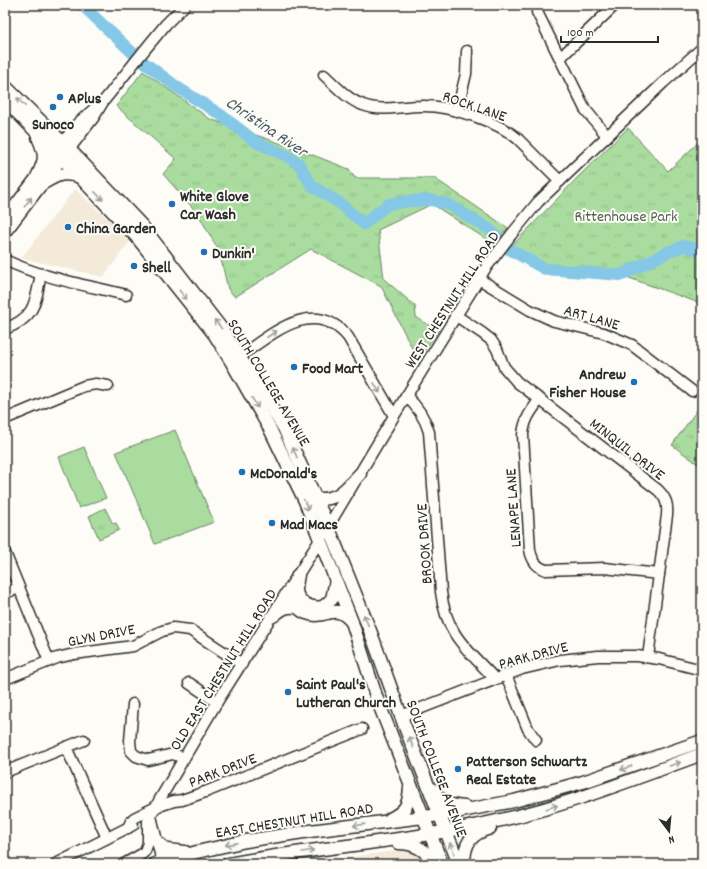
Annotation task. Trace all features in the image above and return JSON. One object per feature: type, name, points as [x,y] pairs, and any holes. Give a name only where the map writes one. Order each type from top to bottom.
[{"type":"main road","name":"SOUTH COLLEGE AVENUE","points":[[5,86],[63,151],[142,226],[224,332],[284,428],[328,526],[371,633],[401,716],[459,864]]},
{"type":"main road","name":"SOUTH COLLEGE AVENUE","points":[[5,100],[35,130],[63,151],[81,177],[136,236],[215,335],[270,429],[305,501],[352,622],[377,699],[422,817],[442,864]]},
{"type":"main road","points":[[35,130],[43,148],[45,157],[40,181]]},
{"type":"main road","points":[[40,181],[62,173],[81,177]]},
{"type":"main road","points":[[316,499],[327,500],[335,497],[342,493],[360,474]]},
{"type":"main road","points":[[298,575],[296,591],[300,599],[306,605],[312,607],[323,607],[332,599],[336,580]]},
{"type":"main road","points":[[287,593],[305,613],[315,615],[337,612],[343,613],[352,622]]},
{"type":"main road","points":[[273,616],[288,606],[298,607]]},
{"type":"main road","points":[[425,778],[439,798],[451,806],[480,808],[514,801],[570,786],[702,741]]},
{"type":"main road","points":[[464,864],[464,853],[466,846],[480,831],[702,754]]},
{"type":"main road","points":[[386,821],[404,810],[409,798],[411,786]]},
{"type":"main road","name":"EAST CHESTNUT HILL ROAD","points":[[159,863],[196,852],[267,838],[440,815],[480,808]]},
{"type":"main road","name":"EAST CHESTNUT HILL ROAD","points":[[228,864],[430,834],[527,814]]},
{"type":"main road","points":[[372,842],[406,843],[414,845],[429,854],[436,864]]},
{"type":"main road","points":[[158,843],[167,850],[174,852],[196,852]]},
{"type":"street","points":[[5,233],[40,181],[63,151],[94,117],[103,102],[166,24],[185,5]]},
{"type":"street","points":[[560,58],[614,5]]},
{"type":"street","points":[[537,12],[585,109],[607,136]]},
{"type":"street","name":"WEST CHESTNUT HILL ROAD","points":[[320,540],[455,316],[478,279],[499,250],[538,202],[668,78],[702,48]]},
{"type":"street","points":[[457,111],[466,74],[467,51]]},
{"type":"street","name":"ROCK LANE","points":[[324,75],[349,97],[363,105],[379,108],[433,106],[457,111],[495,125],[512,133],[560,181]]},
{"type":"street","points":[[5,218],[40,181]]},
{"type":"street","points":[[5,260],[41,274],[126,295]]},
{"type":"street","points":[[5,330],[19,323],[29,314],[35,301],[41,274]]},
{"type":"street","name":"ART LANE","points":[[478,279],[530,310],[554,321],[604,333],[627,343],[640,351],[692,391]]},
{"type":"street","name":"MINQUIL DRIVE","points":[[455,316],[491,340],[497,349],[507,372],[517,382],[662,494],[666,499],[668,509],[648,657]]},
{"type":"street","points":[[240,356],[281,329],[298,320],[314,318],[330,322],[348,337],[394,416]]},
{"type":"street","points":[[5,419],[84,386],[96,384],[108,386]]},
{"type":"street","name":"BROOK DRIVE","points":[[406,396],[415,404],[422,415],[429,432],[445,614],[458,639],[495,679]]},
{"type":"street","name":"LENAPE LANE","points":[[540,399],[524,423],[522,435],[530,550],[534,563],[546,570],[604,568],[659,574]]},
{"type":"street","name":"OLD EAST CHESTNUT HILL ROAD","points":[[124,864],[145,851],[148,843],[148,821],[166,788],[217,702],[320,540]]},
{"type":"street","points":[[5,553],[49,661]]},
{"type":"street","points":[[5,593],[19,588]]},
{"type":"street","name":"GLYN DRIVE","points":[[5,679],[49,661],[74,654],[133,646],[162,631],[173,628],[190,630],[242,664]]},
{"type":"street","name":"PARK DRIVE","points":[[401,716],[535,665],[572,658],[617,655],[648,657],[702,670]]},
{"type":"street","points":[[506,675],[528,729],[536,740]]},
{"type":"street","points":[[189,683],[217,702]]},
{"type":"street","points":[[133,704],[130,741],[131,751],[136,756],[148,760],[173,754],[184,758]]},
{"type":"street","name":"PARK DRIVE","points":[[154,812],[171,802],[182,800],[253,774],[362,729]]},
{"type":"street","points":[[5,772],[84,740]]},
{"type":"street","points":[[66,747],[107,838]]},
{"type":"street","points":[[166,788],[167,796],[171,802]]},
{"type":"street","name":"PARK DRIVE","points":[[154,812],[175,806],[182,800]]},
{"type":"street","points":[[56,864],[128,828],[154,812],[159,863]]},
{"type":"street","points":[[128,828],[135,827],[148,835]]},
{"type":"shaded area","points":[[75,189],[131,240],[103,277],[21,258]]},
{"type":"shaded area","points":[[400,850],[419,853],[431,864],[304,864]]},
{"type":"green space","points":[[143,71],[210,119],[349,169],[355,178],[434,178],[508,228],[492,243],[432,204],[378,230],[384,279],[415,306],[416,317],[438,331],[418,360],[381,286],[311,249],[235,297],[228,289],[219,251],[198,214],[163,174],[176,159],[116,106]]},
{"type":"green space","name":"Rittenhouse Park","points":[[628,128],[668,171],[702,139],[702,304],[621,275],[545,269],[509,249],[579,176]]},
{"type":"green space","points":[[702,403],[702,467],[672,445]]},
{"type":"green space","points":[[175,430],[214,522],[155,544],[116,452]]},
{"type":"green space","points":[[84,447],[106,498],[79,508],[59,457]]},
{"type":"green space","points":[[105,508],[113,524],[116,523],[119,530],[99,539],[89,516]]},
{"type":"waterway","name":"Christina River","points":[[82,5],[138,58],[177,87],[221,115],[256,142],[289,157],[299,164],[312,186],[338,202],[364,224],[389,204],[430,200],[448,204],[489,229],[509,249],[545,269],[621,275],[668,252],[684,246],[702,251]]},
{"type":"place","name":"APlus","points":[[60,97]]},
{"type":"place","name":"Sunoco","points":[[53,107]]},
{"type":"place","name":"White Glove Car Wash","points":[[172,204]]},
{"type":"place","name":"China Garden","points":[[68,227]]},
{"type":"place","name":"Dunkin'","points":[[204,252]]},
{"type":"place","name":"Shell","points":[[134,266]]},
{"type":"place","name":"Food Mart","points":[[294,367]]},
{"type":"place","name":"Andrew Fisher House","points":[[634,382]]},
{"type":"place","name":"McDonald's","points":[[242,472]]},
{"type":"place","name":"Mad Macs","points":[[272,523]]},
{"type":"place","name":"Saint Paul's Lutheran Church","points":[[288,692]]},
{"type":"place","name":"Patterson Schwartz Real Estate","points":[[458,769]]}]
